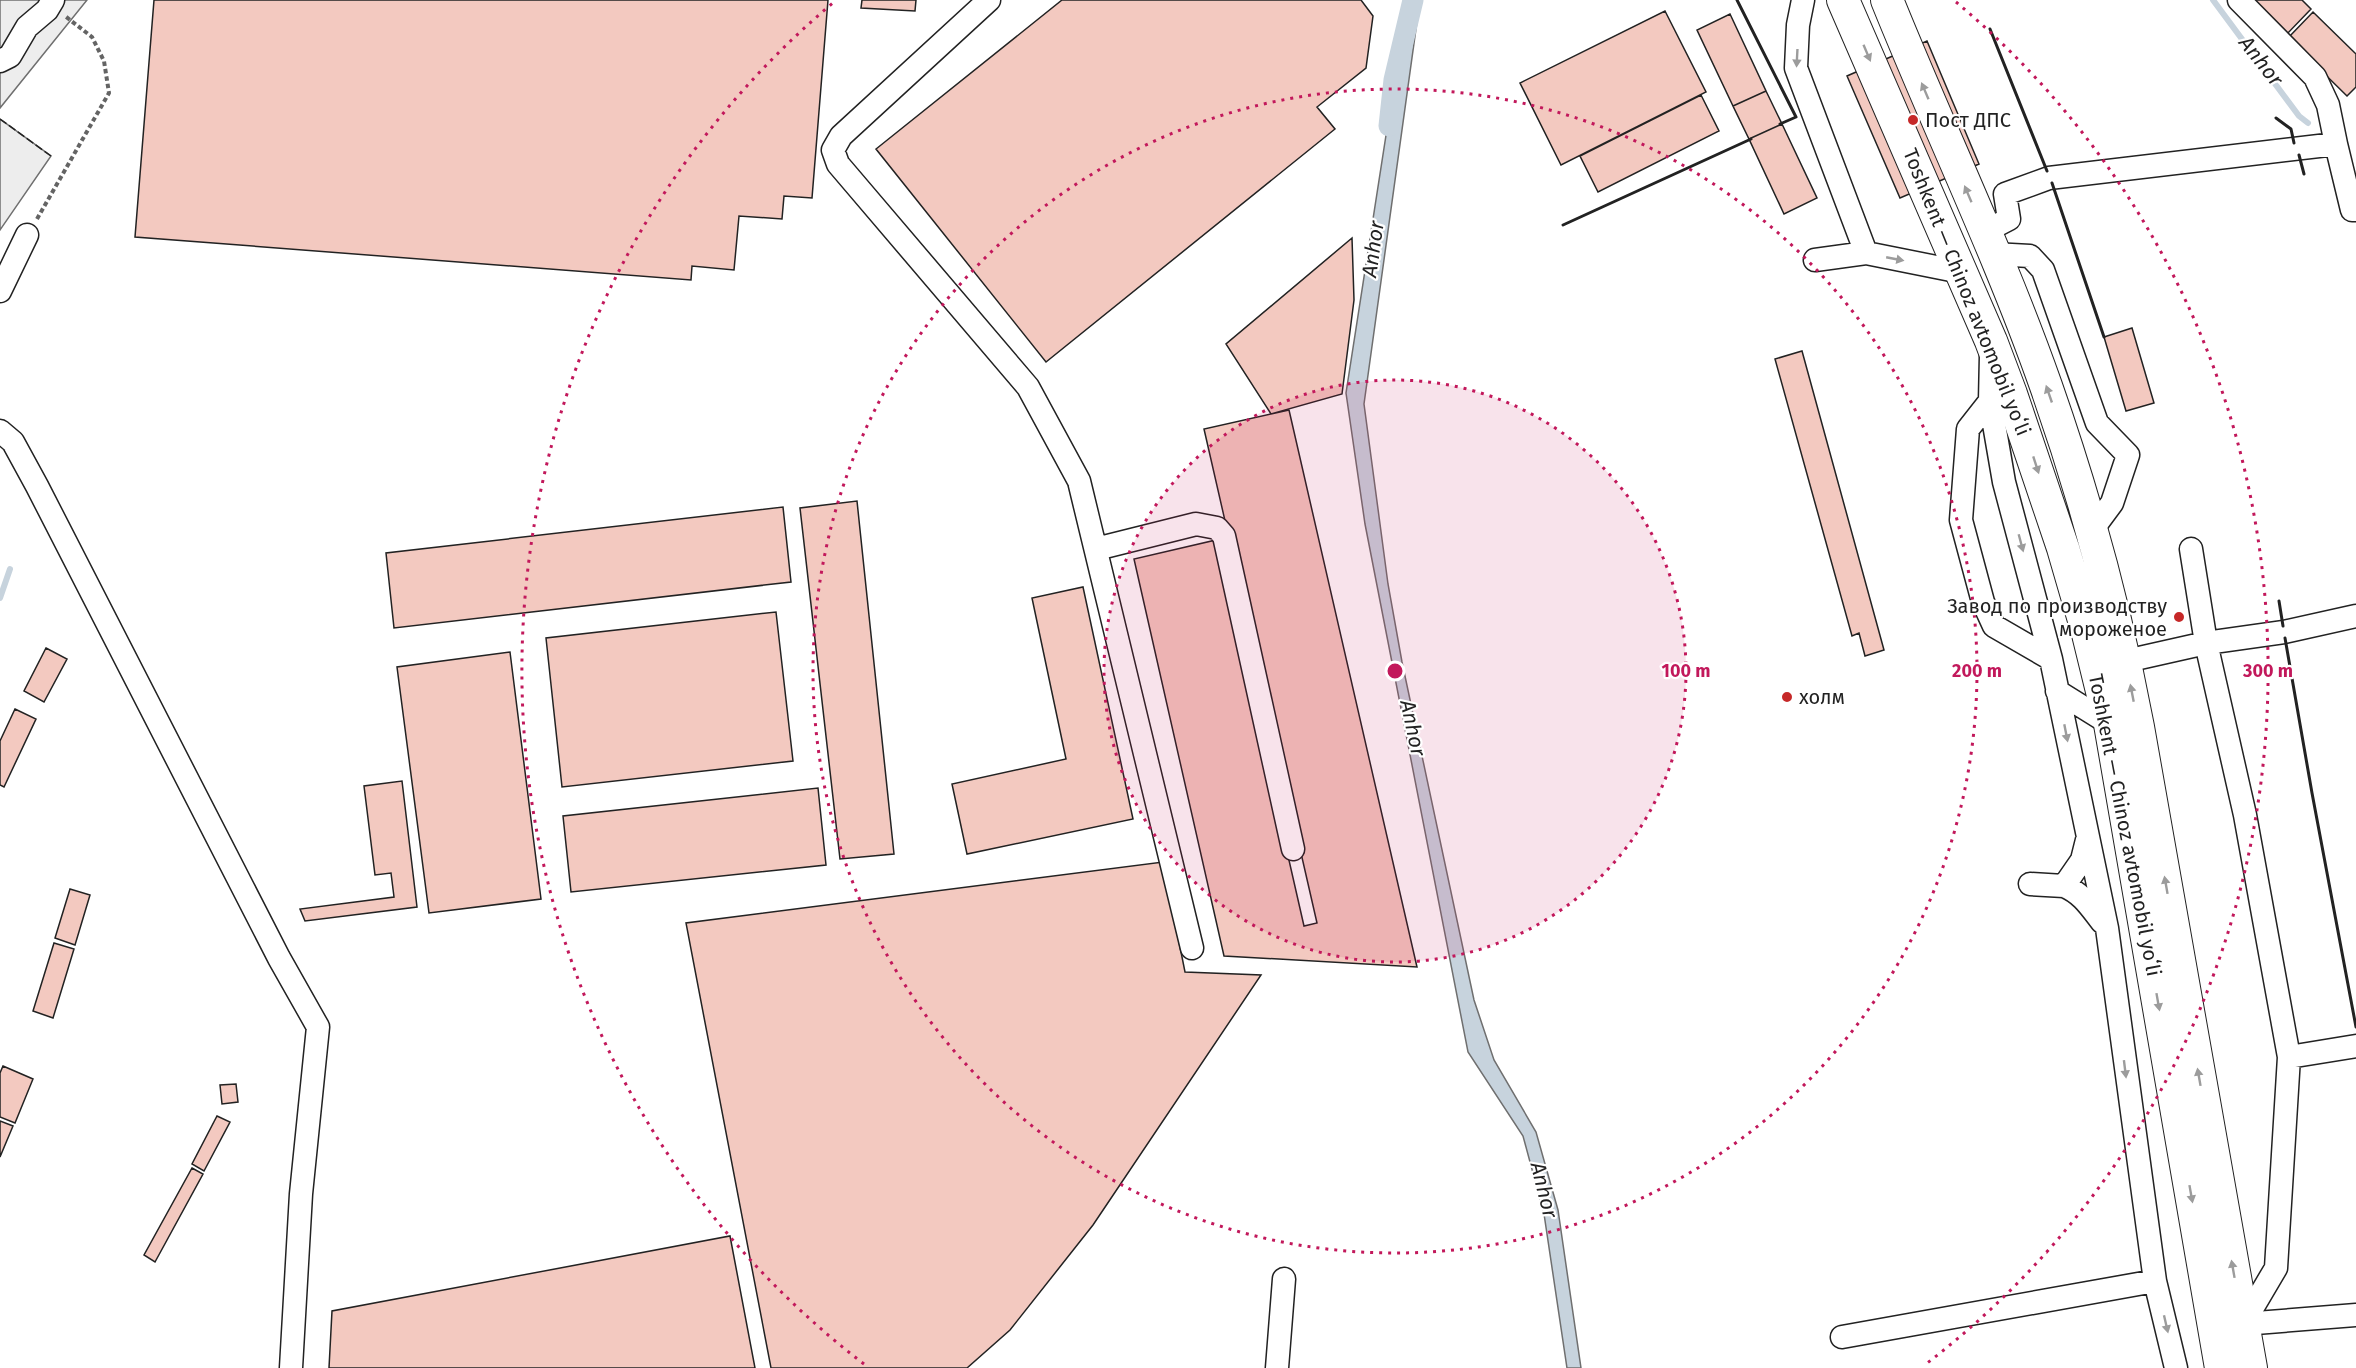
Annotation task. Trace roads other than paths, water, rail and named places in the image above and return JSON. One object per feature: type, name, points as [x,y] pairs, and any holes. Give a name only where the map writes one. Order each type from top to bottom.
[{"type":"highway","name":"Toshkent — Chinoz avtomobil yoʻli","points":[[1843,0],[1991,341],[2030,446],[2088,634],[2110,724],[2221,1368]]},
{"type":"highway","name":"Toshkent — Chinoz avtomobil yoʻli","points":[[1891,3],[2046,384],[2092,530],[2126,662],[2251,1368]]},
{"type":"street","points":[[989,0],[841,136],[833,150],[838,164],[1028,387],[1079,481],[1192,948]]},
{"type":"street","points":[[1803,0],[1798,25],[1796,68],[1866,253]]},
{"type":"street","points":[[2240,0],[2315,77],[2328,105],[2354,210]]},
{"type":"street","points":[[0,61],[10,56],[27,27],[50,5]]},
{"type":"street","points":[[2092,530],[2112,502],[2128,455],[2097,423],[2043,270],[2030,256],[1989,243],[2009,219],[2005,194],[2049,178],[2336,144]]},
{"type":"street","points":[[0,291],[27,235]]},
{"type":"street","points":[[1815,260],[1866,253],[1961,272]]},
{"type":"street","points":[[1991,341],[1990,401],[2004,482],[2051,659],[2107,928],[2155,1281],[2176,1368]]},
{"type":"street","points":[[1990,401],[1968,429],[1961,520],[1983,602],[1994,626],[2051,659]]},
{"type":"street","points":[[0,431],[13,442],[38,486],[279,958],[318,1027],[301,1194],[291,1368]]},
{"type":"street","points":[[1096,549],[1196,524],[1217,528],[1224,536],[1293,849]]},
{"type":"street","points":[[2191,549],[2206,643],[2244,815],[2289,1057],[2276,1268],[2243,1324]]},
{"type":"street","points":[[2126,662],[2206,643],[2284,632],[2356,616]]},
{"type":"street","points":[[2057,691],[2110,724]]},
{"type":"street","points":[[2064,886],[2082,860],[2087,840]]},
{"type":"street","points":[[2030,884],[2064,886],[2074,890],[2107,928]]},
{"type":"street","points":[[2289,1057],[2356,1046]]},
{"type":"street","points":[[1277,1368],[1284,1279]]},
{"type":"street","points":[[1842,1337],[2155,1281]]},
{"type":"street","points":[[2243,1324],[2356,1315]]},
{"type":"water","points":[[1407,0],[1420,0],[1364,404],[1388,584],[1402,662],[1474,1000],[1494,1060],[1536,1132],[1558,1210],[1581,1368],[1567,1368],[1544,1214],[1523,1136],[1468,1052],[1365,524],[1346,393]]},
{"type":"waterway","name":"Anhor","points":[[1389,126],[1394,80],[1413,0]]},
{"type":"waterway","name":"Anhor","points":[[2213,0],[2299,116],[2308,123]]},
{"type":"waterway","points":[[0,598],[10,569]]},
{"type":"place","name":"Пост ДПС","points":[[1913,120]]},
{"type":"place","name":"Завод по производству мороженое","points":[[2179,617]]},
{"type":"place","name":"холм","points":[[1787,697]]}]
